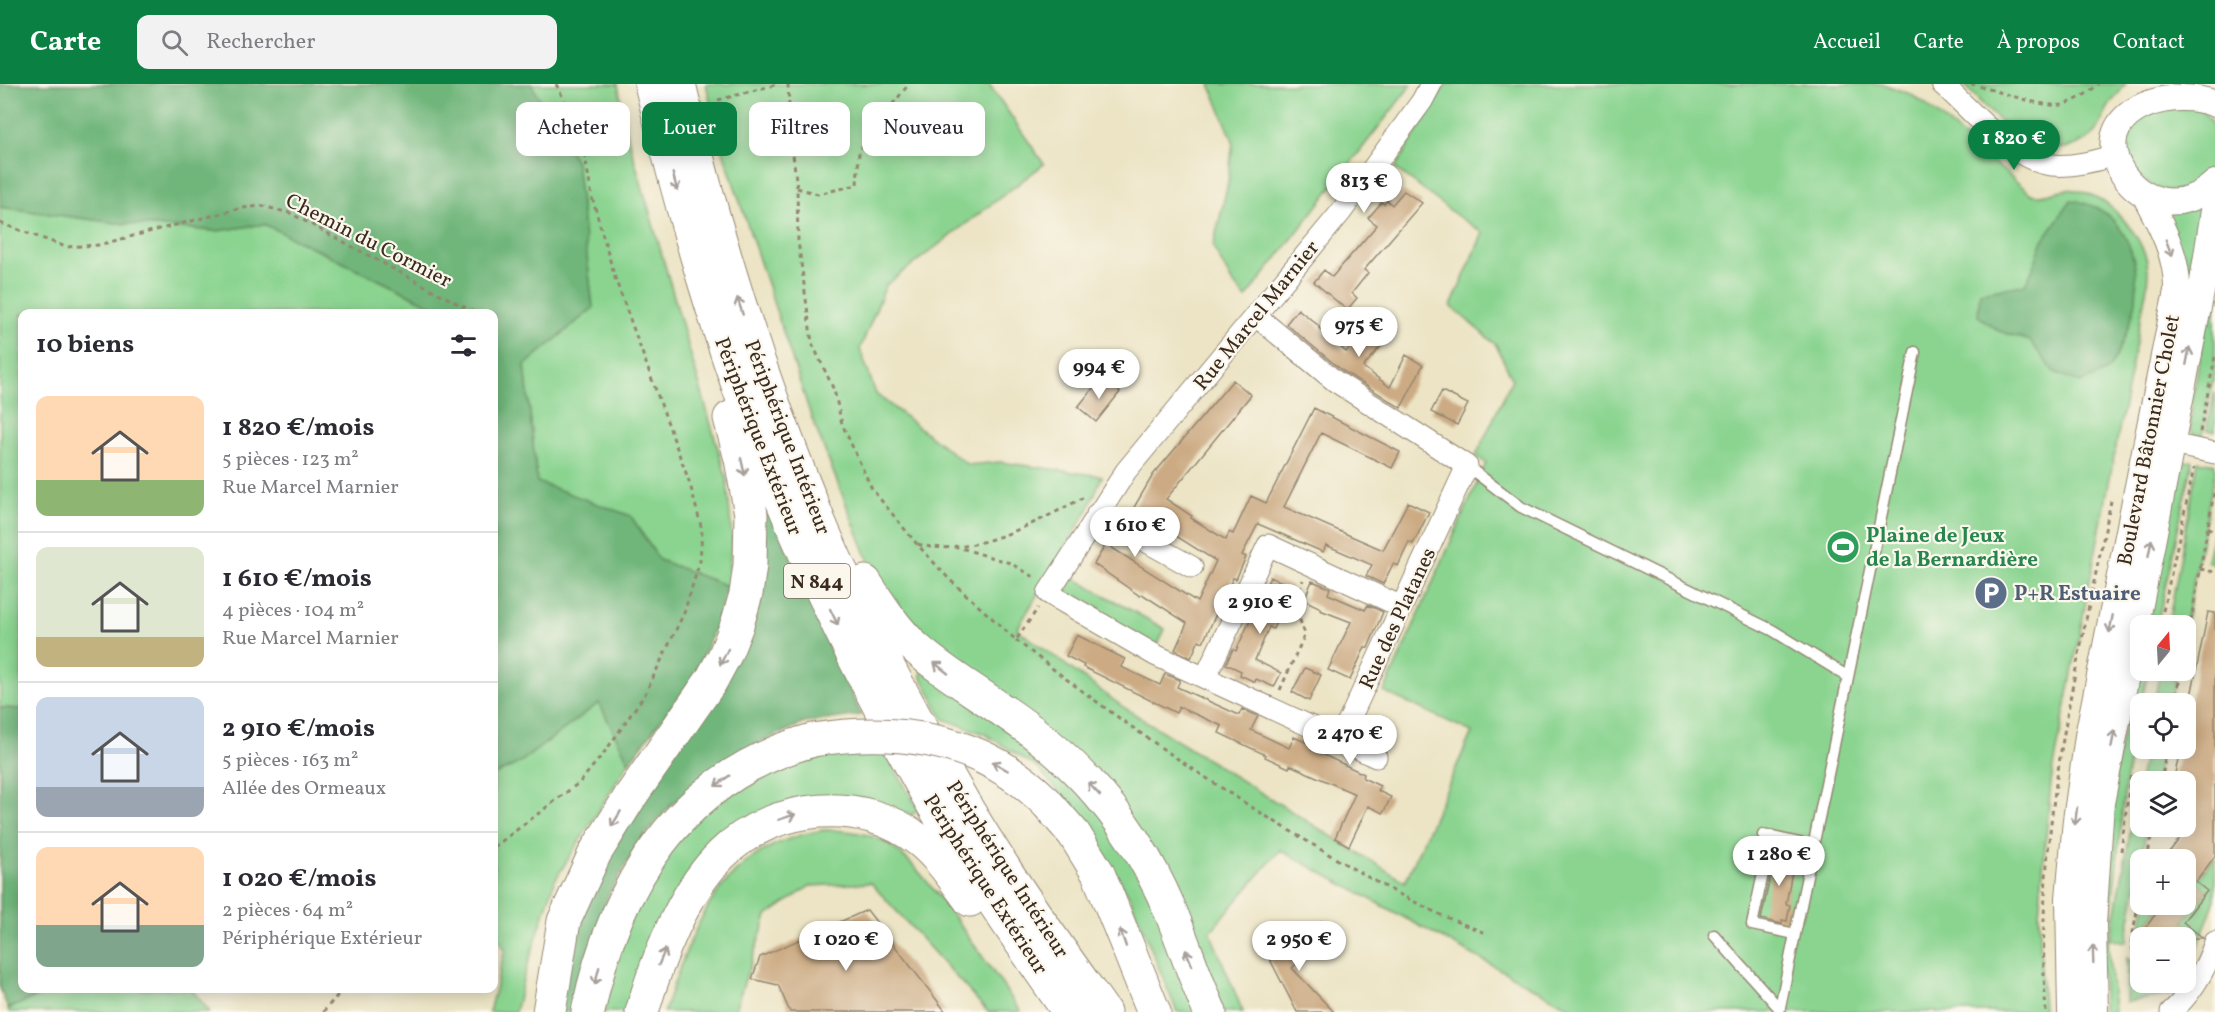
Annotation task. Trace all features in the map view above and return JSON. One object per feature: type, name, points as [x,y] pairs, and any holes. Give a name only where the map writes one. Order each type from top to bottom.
[{"type":"highway","name":"Périphérique Extérieur","points":[[651,84],[685,216],[726,349],[766,461],[823,594],[870,690],[932,802],[970,866],[1069,1012]]},
{"type":"highway","name":"Périphérique Intérieur","points":[[679,84],[712,213],[758,361],[824,532],[855,600],[901,690],[986,840],[1044,928],[1104,1012]]},
{"type":"highway","points":[[534,1012],[564,921],[596,853],[624,806],[711,681],[725,655],[746,594],[750,565],[751,514],[741,459],[719,376],[726,349]]},
{"type":"highway","points":[[758,361],[778,373],[822,488],[864,582],[887,615],[916,649],[1040,737],[1107,802],[1128,832],[1156,881],[1210,1012]]},
{"type":"highway","points":[[588,1012],[600,963],[625,897],[661,841],[681,817],[727,777],[790,746],[841,735],[889,734],[933,741],[987,758],[1017,776],[1046,802],[1074,834],[1098,873],[1154,1012]]},
{"type":"highway","points":[[642,1012],[672,933],[690,897],[722,854],[749,833],[783,818],[831,810],[854,812],[888,822],[920,841],[951,874],[1051,1012]]},
{"type":"highway","points":[[549,1012],[564,921]]},
{"type":"street","name":"Rue Marcel Marnier","points":[[1048,592],[1113,489],[1341,212],[1422,100],[1431,84]]},
{"type":"street","points":[[1942,84],[1989,129],[2014,149],[2032,159],[2050,165],[2067,166],[2096,161],[2115,154]]},
{"type":"street","points":[[2215,104],[2203,94],[2185,87],[2151,87],[2132,102],[2121,117],[2115,134],[2115,154],[2125,177],[2145,195],[2161,201],[2182,201],[2199,195],[2215,183]]},
{"type":"street","name":"Boulevard Bâtonnier Cholet","points":[[2071,1012],[2068,898],[2086,747],[2177,291],[2175,264],[2158,220],[2145,195]]},
{"type":"street","name":"Boulevard Bâtonnier Cholet","points":[[2095,1012],[2092,926],[2101,803],[2203,282],[2215,204]]},
{"type":"street","points":[[1256,316],[1335,381],[1467,466]]},
{"type":"street","points":[[2171,444],[2206,452]]},
{"type":"street","name":"Rue des Platanes","points":[[1340,740],[1467,466]]},
{"type":"street","points":[[1097,514],[1192,567]]},
{"type":"street","points":[[1205,678],[1268,545],[1402,607]]},
{"type":"street","points":[[1048,592],[1155,655],[1376,757]]},
{"type":"street","points":[[2171,1012],[2211,968],[2215,942]]},
{"type":"lane","points":[[1779,1010],[1915,352]]},
{"type":"lane","points":[[1467,466],[1521,507],[1772,630],[1847,676]]},
{"type":"lane","points":[[1795,934],[1752,925],[1767,836],[1813,846]]},
{"type":"lane","points":[[1714,934],[1779,1010]]},
{"type":"path","points":[[556,84],[565,102]]},
{"type":"path","points":[[718,100],[778,84]]},
{"type":"path","points":[[788,84],[790,129],[797,188],[798,241],[812,343],[834,390],[842,424],[872,489],[916,543],[949,579],[1016,640],[1187,767],[1347,865],[1418,904],[1485,933]]},
{"type":"path","points":[[797,188],[818,194],[857,185],[859,152],[875,126],[909,84]]},
{"type":"path","points":[[1971,84],[2032,101],[2062,105],[2088,94],[2098,84]]},
{"type":"path","points":[[498,844],[580,782],[607,749],[651,683],[684,613],[700,561],[702,530],[690,484],[615,278],[592,197],[585,156]]},
{"type":"path","name":"Chemin du Cormier","points":[[0,223],[66,247],[98,245],[242,208],[262,206],[290,213],[468,309]]},
{"type":"path","points":[[2162,615],[2206,452],[2215,357]]},
{"type":"path","points":[[2192,615],[2215,487]]},
{"type":"path","points":[[916,543],[929,548],[974,545],[1054,514],[1100,488],[1113,489]]},
{"type":"path","points":[[2208,527],[2215,532]]},
{"type":"path","points":[[954,546],[1010,563],[1037,579],[1048,592],[1016,640]]},
{"type":"path","points":[[1272,708],[1305,634],[1294,604],[1309,564]]},
{"type":"path","points":[[2200,569],[2215,572]]},
{"type":"path","points":[[2121,856],[2131,769]]},
{"type":"path","points":[[322,1012],[339,993]]},
{"type":"green space","points":[[0,84],[531,84],[541,102],[516,102],[516,156],[573,156],[576,162],[593,308],[525,365],[537,482],[631,516],[659,560],[727,586],[715,628],[692,680],[629,762],[599,703],[519,763],[498,773],[498,309],[439,309],[264,224],[217,231],[117,223],[0,207]]},
{"type":"green space","points":[[531,84],[618,84],[621,102],[541,102]]},
{"type":"green space","name":"Plaine de Jeux de la Bernardière","points":[[706,84],[989,84],[1044,164],[886,285],[860,349],[876,394],[968,465],[1000,462],[1102,476],[1090,506],[1017,629],[1123,707],[1405,882],[1472,732],[1384,692],[1486,463],[1476,456],[1512,379],[1496,345],[1451,306],[1483,233],[1395,168],[1446,84],[1883,84],[1910,94],[1924,103],[2031,194],[2041,195],[2063,190],[2076,190],[2098,198],[2118,213],[2134,233],[2145,254],[2148,270],[2051,782],[2039,913],[2043,1012],[1578,1012],[1280,850],[1210,932],[1243,1012],[1177,1012],[1130,897],[1080,816],[1038,768],[985,734],[943,719],[921,676],[927,644],[873,572],[811,416],[725,156],[737,156],[737,102],[710,102]]},
{"type":"green space","points":[[1210,84],[1412,84],[1246,298],[1232,282],[1213,247],[1228,183],[1233,141]]},
{"type":"green space","points":[[1964,84],[2126,84],[2109,106],[2094,134],[2076,145],[2058,148],[2040,145],[2023,138],[2006,126]]},
{"type":"green space","points":[[2197,105],[2213,127],[2214,163],[2203,178],[2188,187],[2170,191],[2152,186],[2135,171],[2128,157],[2125,143],[2130,126],[2139,111]]},
{"type":"green space","points":[[630,144],[727,480],[732,539],[727,586],[659,560],[631,516],[537,482],[525,365],[593,308],[576,162],[573,156],[630,156]]},
{"type":"green space","points":[[2071,200],[2089,204],[2115,222],[2131,250],[2136,282],[2134,312],[2115,359],[2106,371],[2081,383],[2054,372],[2030,341],[1999,331],[1978,316],[1980,292],[2024,285],[2032,271],[2043,240]]},
{"type":"green space","points":[[2203,206],[2188,314],[2164,213]]},
{"type":"green space","points":[[0,207],[117,223],[217,231],[264,224],[439,309],[18,309],[18,709],[0,708]]},
{"type":"green space","points":[[2215,271],[2215,370],[2202,437],[2197,436],[2191,430],[2192,401]]},
{"type":"green space","points":[[2215,391],[2215,431],[2207,430]]},
{"type":"green space","points":[[2193,461],[2159,615],[2146,615],[2176,473],[2182,462]]},
{"type":"green space","points":[[2198,461],[2215,464],[2187,615],[2170,615]]},
{"type":"green space","points":[[761,511],[771,512],[861,715],[804,723],[758,743],[710,772],[672,804],[640,841],[608,895],[571,1012],[558,1012],[577,924],[605,860],[700,711]]},
{"type":"green space","points":[[2213,534],[2215,535],[2215,564],[2207,561]]},
{"type":"green space","points":[[1072,577],[1165,629],[1157,647],[1075,600],[1065,588]]},
{"type":"green space","points":[[2133,681],[2146,681],[2143,693],[2131,693]]},
{"type":"green space","points":[[2158,681],[2175,681],[2172,693],[2156,693]]},
{"type":"green space","points":[[2130,696],[2130,759],[2108,943],[2114,1012],[2103,1012],[2102,942],[2115,773]]},
{"type":"green space","points":[[599,702],[629,762],[555,880],[524,976],[515,1012],[489,1012],[494,993],[498,993],[498,977],[505,950],[498,937],[498,773],[519,762]]},
{"type":"green space","points":[[0,708],[18,709],[18,993],[44,993],[8,1009],[0,988]]},
{"type":"green space","points":[[880,744],[919,810],[903,820],[758,818],[632,1012],[600,1012],[621,927],[657,861],[705,809],[813,748]]},
{"type":"green space","points":[[2143,759],[2160,759],[2158,771],[2141,771]]},
{"type":"green space","points":[[823,830],[847,831],[872,836],[904,856],[946,906],[1021,1012],[988,1012],[871,883],[810,886],[767,916],[734,1012],[664,1012],[687,949],[701,920],[716,894],[735,872],[759,854],[788,839]]},
{"type":"green space","points":[[2130,833],[2130,837],[2145,837],[2143,849],[2130,849],[2131,915],[2126,942],[2111,939]]},
{"type":"green space","points":[[2215,857],[2215,899],[2196,952],[2196,927],[2190,927],[2183,922],[2188,915],[2196,915],[2196,905],[2207,891],[2196,882]]},
{"type":"green space","points":[[2143,915],[2154,915],[2145,927],[2140,927]]},
{"type":"green space","points":[[2127,958],[2130,960],[2130,993],[2173,994],[2126,1002]]},
{"type":"green space","points":[[44,993],[194,993],[210,1012],[9,1012],[8,1009]]},
{"type":"building","points":[[1404,191],[1422,203],[1364,270],[1368,273],[1352,293],[1357,298],[1347,310],[1314,282],[1324,270],[1332,277],[1377,225],[1368,218],[1382,202],[1384,204],[1387,200],[1392,205]]},
{"type":"building","points":[[1298,309],[1346,352],[1371,323],[1389,337],[1363,367],[1390,387],[1406,355],[1423,365],[1401,408],[1343,371],[1286,324]]},
{"type":"building","points":[[1102,377],[1120,392],[1096,422],[1078,407]]},
{"type":"building","points":[[1233,380],[1251,395],[1166,499],[1192,516],[1191,518],[1226,540],[1229,532],[1233,534],[1251,496],[1266,503],[1314,408],[1400,452],[1392,468],[1321,433],[1284,507],[1383,550],[1408,502],[1429,512],[1413,544],[1409,542],[1398,566],[1393,564],[1383,584],[1366,576],[1372,565],[1326,545],[1323,552],[1258,524],[1242,555],[1246,557],[1236,579],[1233,578],[1203,642],[1199,640],[1191,658],[1175,650],[1187,623],[1142,594],[1140,596],[1094,564],[1106,544],[1197,602],[1216,561],[1133,509],[1153,475]]},
{"type":"building","points":[[1442,391],[1468,404],[1457,425],[1431,412]]},
{"type":"building","points":[[1270,577],[1291,586],[1273,629],[1269,627],[1255,660],[1281,673],[1274,687],[1240,675],[1241,671],[1226,664],[1233,649],[1236,651]]},
{"type":"building","points":[[1312,581],[1330,588],[1328,594],[1365,610],[1368,605],[1383,612],[1368,648],[1365,647],[1350,680],[1328,670],[1351,622],[1320,610],[1321,608],[1304,600]]},
{"type":"building","points":[[2208,612],[2215,613],[2215,856],[2196,882],[2196,849],[2171,849],[2181,837],[2196,837],[2196,771],[2175,771],[2178,759],[2196,759],[2196,693],[2192,693],[2194,681],[2196,681]]},
{"type":"building","points":[[1077,635],[1125,659],[1121,667],[1160,685],[1165,674],[1180,680],[1177,687],[1239,715],[1242,709],[1258,716],[1251,730],[1289,748],[1294,737],[1312,745],[1311,749],[1364,774],[1363,778],[1380,786],[1378,791],[1391,797],[1383,813],[1368,806],[1349,846],[1335,838],[1355,794],[1290,765],[1289,768],[1265,757],[1266,755],[1219,733],[1222,726],[1179,707],[1176,713],[1083,667],[1084,665],[1066,656]]},
{"type":"building","points":[[1305,668],[1321,675],[1309,701],[1292,692]]},
{"type":"building","points":[[1777,846],[1796,850],[1786,904],[1790,905],[1787,921],[1782,920],[1782,924],[1761,919]]},
{"type":"building","points":[[2196,882],[2207,891],[2196,905]]},
{"type":"building","points":[[867,910],[946,1012],[790,1012],[778,985],[752,979],[760,957]]},
{"type":"building","points":[[2155,915],[2188,915],[2183,922],[2189,927],[2146,927]]},
{"type":"building","points":[[1321,921],[1331,931],[1292,968],[1334,1012],[1297,1012],[1261,942],[1265,939],[1282,958]]},
{"type":"place","name":"Plaine de Jeux de la Bernardière","points":[[1843,547]]},
{"type":"place","name":"P+R Estuaire","points":[[1991,593]]}]
